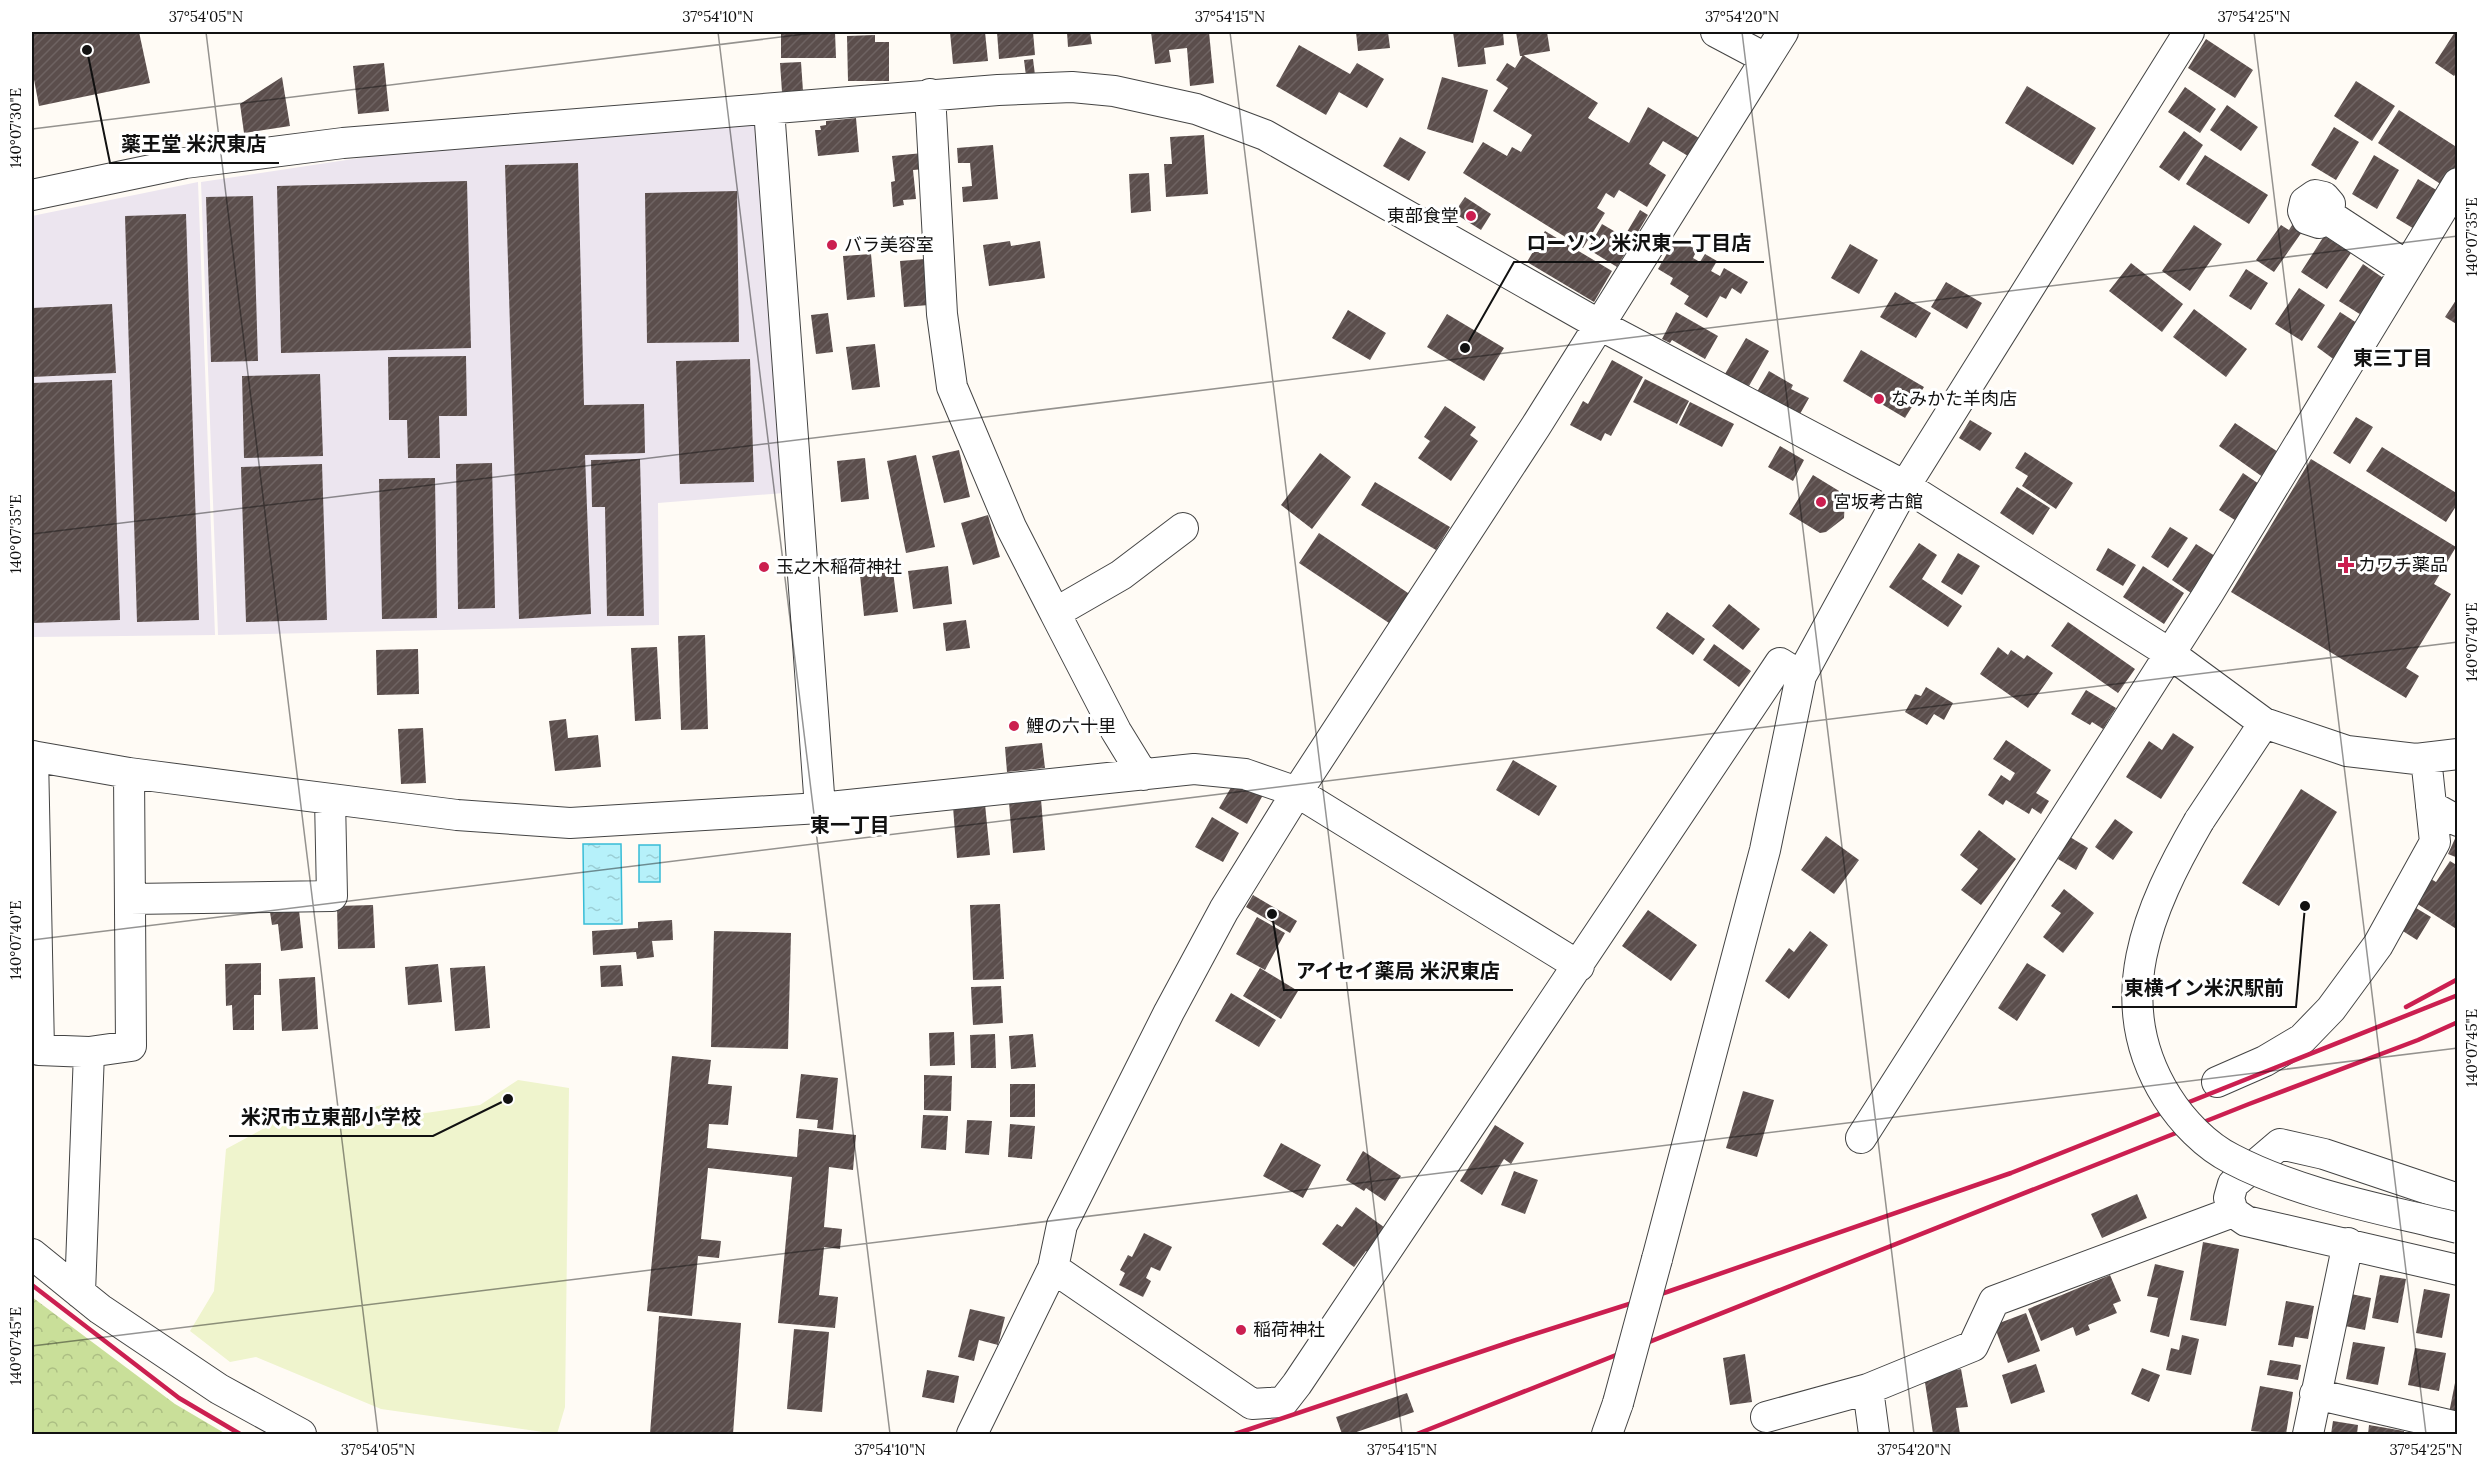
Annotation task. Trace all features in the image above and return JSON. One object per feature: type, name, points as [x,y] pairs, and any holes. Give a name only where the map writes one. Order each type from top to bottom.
[{"type":"street","points":[[1716,32],[1765,58]]},
{"type":"street","points":[[972,1434],[1053,1268],[1062,1225],[1169,1012],[1224,910],[1297,792],[1523,446],[1783,32]]},
{"type":"street","points":[[1607,1434],[1618,1403],[1657,1259],[1765,850],[1801,676],[1905,486],[2188,32]]},
{"type":"street","points":[[32,195],[184,163],[421,136],[930,94],[1072,87],[1152,98],[1224,119],[1265,135],[1598,324],[1905,486],[2169,653],[2264,723],[2347,751],[2416,759],[2457,754]]},
{"type":"street","points":[[930,94],[942,314],[952,387],[1011,527],[1116,731],[1143,775]]},
{"type":"street","points":[[769,109],[820,808]]},
{"type":"street","points":[[1861,1138],[2208,594],[2457,183]]},
{"type":"street","points":[[1055,613],[1121,575],[1184,528]]},
{"type":"street","points":[[1053,1268],[1252,1404],[1283,1402],[1298,1384],[1780,663],[1801,676]]},
{"type":"street","points":[[2264,723],[2199,821],[2172,869],[2154,911],[2144,942],[2136,983],[2137,1018],[2144,1052],[2154,1076],[2183,1120],[2230,1159],[2316,1192],[2457,1228]]},
{"type":"street","points":[[129,773],[131,1046],[89,1052],[39,1050],[32,756],[129,773],[457,815],[570,823],[820,808],[1194,769],[1245,774],[1297,792],[1579,966]]},
{"type":"street","points":[[2217,1082],[2265,1061],[2302,1039],[2331,1009],[2378,945],[2435,843],[2426,758]]},
{"type":"street","points":[[130,899],[332,896],[330,798]]},
{"type":"street","points":[[2431,806],[2457,821]]},
{"type":"street","points":[[80,1293],[89,1052]]},
{"type":"street","points":[[2457,1199],[2324,1154],[2280,1144],[2233,1184],[2229,1198],[2234,1212],[2246,1221],[2457,1270]]},
{"type":"street","points":[[1766,1417],[1868,1389],[1972,1346],[1994,1301],[2234,1212]]},
{"type":"street","points":[[2308,1434],[2348,1243]]},
{"type":"street","points":[[32,1254],[100,1309],[219,1389],[301,1434]]},
{"type":"street","points":[[1868,1389],[1874,1434]]},
{"type":"street","points":[[2316,1394],[2457,1427]]},
{"type":"shaded area","points":[[759,121],[784,493],[658,503],[659,625],[218,635],[201,182],[399,152]]},
{"type":"shaded area","points":[[198,182],[215,635],[32,637],[32,216]]},
{"type":"green space","points":[[518,1080],[569,1088],[565,1407],[557,1434],[381,1409],[256,1357],[230,1362],[190,1331],[214,1291],[226,1149],[283,1118],[319,1122],[385,1104],[419,1114],[480,1105]]},
{"type":"green space","points":[[32,1297],[175,1404],[226,1434],[32,1434]]},
{"type":"water","points":[[583,844],[621,844],[622,924],[584,924]]},
{"type":"water","points":[[639,845],[660,845],[660,882],[639,882]]},
{"type":"building","points":[[32,32],[139,32],[150,83],[39,106],[32,69]]},
{"type":"building","points":[[781,32],[835,32],[836,58],[781,58]]},
{"type":"building","points":[[950,32],[985,32],[988,61],[953,64]]},
{"type":"building","points":[[997,32],[1033,32],[1035,55],[999,59]]},
{"type":"building","points":[[1067,32],[1090,32],[1092,44],[1068,47]]},
{"type":"building","points":[[1151,32],[1209,32],[1214,83],[1190,86],[1187,48],[1169,50],[1171,62],[1155,64]]},
{"type":"building","points":[[1356,32],[1388,32],[1390,48],[1358,51]]},
{"type":"building","points":[[1453,32],[1503,32],[1504,45],[1484,48],[1486,64],[1458,67]]},
{"type":"building","points":[[1516,32],[1547,32],[1550,51],[1520,56]]},
{"type":"building","points":[[2455,32],[2458,32],[2458,71],[2454,76],[2435,63]]},
{"type":"building","points":[[875,35],[875,42],[889,42],[889,81],[848,81],[847,36]]},
{"type":"building","points":[[2206,39],[2253,70],[2235,98],[2188,68]]},
{"type":"building","points":[[1299,45],[1350,74],[1357,63],[1384,79],[1367,108],[1339,92],[1326,115],[1276,86]]},
{"type":"building","points":[[1523,55],[1598,103],[1588,118],[1629,143],[1648,107],[1699,138],[1688,156],[1663,141],[1649,164],[1666,175],[1647,207],[1619,190],[1614,198],[1606,193],[1597,208],[1605,213],[1583,248],[1463,173],[1483,142],[1507,156],[1512,147],[1521,152],[1532,135],[1493,111],[1508,88],[1496,80],[1507,63],[1515,68]]},
{"type":"building","points":[[1033,59],[1035,75],[1026,76],[1024,60]]},
{"type":"building","points":[[801,62],[803,91],[782,92],[780,63]]},
{"type":"building","points":[[384,63],[389,111],[358,114],[353,66]]},
{"type":"building","points":[[282,77],[290,126],[244,133],[240,104]]},
{"type":"building","points":[[1442,77],[1488,90],[1473,143],[1427,129]]},
{"type":"building","points":[[2356,81],[2395,106],[2372,141],[2334,116]]},
{"type":"building","points":[[2027,86],[2096,128],[2073,165],[2005,123]]},
{"type":"building","points":[[2185,87],[2216,109],[2200,133],[2168,112]]},
{"type":"building","points":[[2227,105],[2258,127],[2241,151],[2210,130]]},
{"type":"building","points":[[2399,110],[2458,148],[2458,163],[2442,185],[2378,143]]},
{"type":"building","points":[[856,118],[859,152],[818,156],[815,130],[821,130],[820,126],[826,125],[826,121]]},
{"type":"building","points":[[2334,127],[2359,142],[2336,180],[2311,165]]},
{"type":"building","points":[[2184,131],[2203,145],[2179,181],[2159,167]]},
{"type":"building","points":[[1204,135],[1208,194],[1166,197],[1164,164],[1172,164],[1170,137]]},
{"type":"building","points":[[1400,137],[1426,152],[1409,181],[1383,166]]},
{"type":"building","points":[[993,145],[998,199],[963,202],[962,187],[972,186],[970,163],[958,163],[957,148]]},
{"type":"building","points":[[923,153],[924,169],[913,170],[916,199],[903,200],[904,205],[893,207],[891,182],[895,181],[892,156]]},
{"type":"building","points":[[2205,155],[2268,195],[2249,224],[2186,184]]},
{"type":"building","points":[[2374,155],[2399,170],[2377,209],[2352,194]]},
{"type":"building","points":[[578,163],[584,405],[644,404],[645,453],[585,455],[591,614],[519,619],[505,165]]},
{"type":"building","points":[[1149,173],[1151,211],[1131,213],[1129,174]]},
{"type":"building","points":[[2418,179],[2443,194],[2421,233],[2396,218]]},
{"type":"building","points":[[467,181],[471,348],[281,353],[277,186]]},
{"type":"building","points":[[737,191],[739,342],[647,343],[645,193]]},
{"type":"building","points":[[253,196],[258,361],[211,362],[206,197]]},
{"type":"building","points":[[1465,197],[1491,214],[1481,230],[1454,213]]},
{"type":"building","points":[[1640,210],[1648,215],[1617,267],[1588,249],[1602,224],[1624,237]]},
{"type":"building","points":[[186,214],[199,620],[137,622],[125,216]]},
{"type":"building","points":[[2294,222],[2304,229],[2274,272],[2256,260],[2281,225],[2289,230]]},
{"type":"building","points":[[2194,225],[2222,244],[2190,291],[2162,271]]},
{"type":"building","points":[[1545,231],[1612,271],[1594,302],[1527,262]]},
{"type":"building","points":[[2324,236],[2351,253],[2327,289],[2301,272]]},
{"type":"building","points":[[1676,238],[1697,250],[1693,258],[1700,262],[1705,254],[1717,261],[1711,271],[1720,276],[1724,268],[1748,282],[1741,294],[1732,288],[1726,299],[1720,296],[1707,318],[1684,304],[1689,296],[1670,284],[1673,278],[1658,269]]},
{"type":"building","points":[[1010,241],[1011,246],[1040,241],[1045,278],[989,286],[983,245]]},
{"type":"building","points":[[1850,244],[1878,260],[1859,294],[1831,278]]},
{"type":"building","points":[[871,254],[875,297],[847,300],[843,256]]},
{"type":"building","points":[[925,259],[929,305],[904,307],[900,261]]},
{"type":"building","points":[[2131,263],[2183,304],[2162,332],[2109,291]]},
{"type":"building","points":[[2363,264],[2389,282],[2366,318],[2339,301]]},
{"type":"building","points":[[2246,269],[2268,283],[2251,310],[2229,296]]},
{"type":"building","points":[[1946,282],[1982,303],[1967,329],[1931,307]]},
{"type":"building","points":[[2299,288],[2325,305],[2302,341],[2275,324]]},
{"type":"building","points":[[1895,292],[1931,313],[1916,338],[1880,317]]},
{"type":"building","points":[[2458,297],[2458,325],[2445,317]]},
{"type":"building","points":[[112,304],[116,373],[32,377],[32,308]]},
{"type":"building","points":[[2194,309],[2247,349],[2226,377],[2173,337]]},
{"type":"building","points":[[1348,310],[1386,333],[1370,360],[1332,338]]},
{"type":"building","points":[[1676,312],[1718,336],[1705,359],[1672,340],[1670,343],[1662,339]]},
{"type":"building","points":[[2340,312],[2360,325],[2336,361],[2317,347]]},
{"type":"building","points":[[828,313],[833,352],[816,354],[811,315]]},
{"type":"building","points":[[1447,314],[1504,348],[1484,381],[1427,347]]},
{"type":"building","points":[[1746,338],[1769,351],[1745,393],[1722,379]]},
{"type":"building","points":[[875,344],[880,387],[852,390],[846,347]]},
{"type":"building","points":[[1861,350],[1924,387],[1905,418],[1843,381]]},
{"type":"building","points":[[466,356],[467,416],[439,416],[440,458],[408,458],[407,420],[389,420],[388,357]]},
{"type":"building","points":[[750,359],[754,482],[680,484],[676,361]]},
{"type":"building","points":[[1612,360],[1643,377],[1611,436],[1605,433],[1601,441],[1570,425],[1583,401],[1588,404]]},
{"type":"building","points":[[1769,371],[1793,385],[1791,389],[1809,398],[1796,421],[1754,397]]},
{"type":"building","points":[[320,374],[323,456],[244,458],[242,376]]},
{"type":"building","points":[[1645,379],[1689,401],[1677,424],[1633,402]]},
{"type":"building","points":[[112,380],[120,620],[32,623],[32,383]]},
{"type":"building","points":[[1690,402],[1734,424],[1722,447],[1679,425]]},
{"type":"building","points":[[1445,406],[1476,427],[1470,435],[1478,441],[1451,481],[1418,458],[1430,441],[1424,437]]},
{"type":"building","points":[[2356,417],[2373,427],[2350,464],[2333,453]]},
{"type":"building","points":[[1970,420],[1992,433],[1980,451],[1959,438]]},
{"type":"building","points":[[2235,423],[2284,456],[2267,480],[2219,446]]},
{"type":"building","points":[[1780,446],[1804,460],[1793,481],[1768,467]]},
{"type":"building","points":[[2382,447],[2458,494],[2458,503],[2446,522],[2366,471]]},
{"type":"building","points":[[959,450],[970,497],[944,503],[932,456]]},
{"type":"building","points":[[2025,452],[2073,483],[2056,509],[2022,486],[2028,476],[2015,468]]},
{"type":"building","points":[[1320,453],[1351,477],[1312,529],[1281,505]]},
{"type":"building","points":[[916,455],[935,547],[906,553],[887,461]]},
{"type":"building","points":[[865,458],[869,499],[841,502],[837,461]]},
{"type":"building","points":[[640,459],[644,616],[607,616],[605,507],[592,507],[591,460]]},
{"type":"building","name":"カワチ薬品","points":[[2311,459],[2456,547],[2434,584],[2451,594],[2406,668],[2419,676],[2406,698],[2231,592]]},
{"type":"building","points":[[492,463],[495,608],[458,609],[456,464]]},
{"type":"building","points":[[322,464],[327,620],[246,622],[241,467]]},
{"type":"building","points":[[2243,473],[2262,486],[2238,522],[2219,510]]},
{"type":"building","name":"宮坂考古館","points":[[1813,475],[1844,494],[1844,518],[1826,532],[1820,533],[1789,514]]},
{"type":"building","points":[[435,478],[437,618],[382,619],[379,479]]},
{"type":"building","points":[[1375,482],[1450,527],[1436,550],[1361,505]]},
{"type":"building","points":[[2017,487],[2050,508],[2033,535],[2000,513]]},
{"type":"building","points":[[988,515],[1000,557],[973,565],[961,523]]},
{"type":"building","points":[[2170,527],[2188,538],[2168,568],[2151,557]]},
{"type":"building","points":[[1319,533],[1411,595],[1392,625],[1299,563]]},
{"type":"building","points":[[1919,543],[1937,555],[1922,579],[1962,606],[1948,627],[1889,587]]},
{"type":"building","points":[[2196,544],[2215,556],[2191,593],[2172,580]]},
{"type":"building","points":[[2108,548],[2136,565],[2123,586],[2096,570]]},
{"type":"building","points":[[1958,553],[1980,566],[1962,595],[1941,582]]},
{"type":"building","points":[[948,566],[952,604],[913,609],[908,571]]},
{"type":"building","points":[[2143,566],[2184,593],[2164,624],[2123,597]]},
{"type":"building","points":[[893,571],[898,612],[864,616],[860,575]]},
{"type":"building","points":[[1729,604],[1760,629],[1743,650],[1712,626]]},
{"type":"building","points":[[1667,612],[1705,639],[1693,655],[1656,628]]},
{"type":"building","points":[[966,620],[970,648],[946,651],[943,623]]},
{"type":"building","points":[[2068,622],[2135,669],[2118,693],[2051,646]]},
{"type":"building","points":[[705,635],[708,729],[681,730],[678,636]]},
{"type":"building","points":[[1714,644],[1751,671],[1739,687],[1703,660]]},
{"type":"building","points":[[657,647],[661,719],[635,721],[631,648]]},
{"type":"building","points":[[1998,647],[2008,655],[2011,650],[2024,659],[2027,655],[2053,673],[2028,708],[1980,674]]},
{"type":"building","points":[[418,649],[419,694],[377,695],[376,650]]},
{"type":"building","points":[[1926,687],[1953,703],[1944,720],[1934,714],[1927,725],[1905,712],[1915,694],[1921,696]]},
{"type":"building","points":[[2086,690],[2116,708],[2103,729],[2092,722],[2090,725],[2071,714]]},
{"type":"building","points":[[566,719],[568,738],[598,735],[601,767],[555,771],[549,721]]},
{"type":"building","points":[[423,728],[426,783],[401,784],[398,729]]},
{"type":"building","points":[[2173,733],[2194,747],[2161,799],[2126,777],[2149,741],[2162,750]]},
{"type":"building","points":[[2006,740],[2051,770],[2036,793],[2049,801],[2041,814],[2032,808],[2029,814],[2006,800],[2003,805],[1988,795],[2001,775],[2010,781],[2015,773],[1993,759]]},
{"type":"building","points":[[1042,743],[1045,768],[1007,772],[1005,747]]},
{"type":"building","points":[[1513,760],[1557,786],[1539,816],[1496,790]]},
{"type":"building","points":[[1236,779],[1263,795],[1247,824],[1219,808]]},
{"type":"building","points":[[2301,789],[2337,812],[2279,906],[2242,883]]},
{"type":"building","points":[[1041,799],[1045,850],[1013,853],[1009,802]]},
{"type":"building","points":[[985,804],[990,855],[957,858],[953,807]]},
{"type":"building","points":[[1212,817],[1239,833],[1223,862],[1195,847]]},
{"type":"building","points":[[2115,819],[2133,832],[2113,860],[2095,847]]},
{"type":"building","points":[[1979,830],[2016,859],[1981,905],[1961,890],[1978,869],[1960,855]]},
{"type":"building","points":[[2458,832],[2458,858],[2448,854]]},
{"type":"building","points":[[1826,836],[1859,860],[1834,894],[1801,870]]},
{"type":"building","points":[[2070,837],[2088,848],[2076,870],[2058,859]]},
{"type":"building","points":[[2450,861],[2458,866],[2458,930],[2416,903],[2431,879],[2436,882]]},
{"type":"building","points":[[2064,889],[2094,913],[2063,953],[2043,937],[2061,913],[2051,906]]},
{"type":"building","points":[[1253,895],[1297,921],[1290,933],[1246,907]]},
{"type":"building","points":[[1000,904],[1004,979],[973,980],[970,905]]},
{"type":"building","points":[[373,905],[375,948],[338,949],[337,906]]},
{"type":"building","points":[[2411,905],[2431,917],[2417,940],[2398,928]]},
{"type":"building","points":[[299,910],[303,948],[281,951],[278,924],[272,925],[270,912]]},
{"type":"building","points":[[1648,910],[1697,945],[1671,981],[1622,946]]},
{"type":"building","points":[[1257,917],[1285,933],[1265,970],[1236,954]]},
{"type":"building","points":[[672,920],[673,940],[652,941],[654,957],[637,959],[636,952],[593,955],[592,931],[638,928],[638,922]]},
{"type":"building","points":[[714,931],[791,933],[788,1049],[711,1047]]},
{"type":"building","points":[[1810,931],[1828,945],[1789,999],[1765,981],[1789,948],[1794,952]]},
{"type":"building","points":[[261,963],[261,995],[254,995],[254,1030],[233,1030],[232,1005],[226,1006],[225,964]]},
{"type":"building","points":[[2027,963],[2046,975],[2017,1021],[1998,1008]]},
{"type":"building","points":[[438,964],[442,1002],[408,1005],[405,967]]},
{"type":"building","points":[[621,965],[623,986],[601,987],[600,966]]},
{"type":"building","points":[[485,966],[490,1028],[455,1031],[450,968]]},
{"type":"building","points":[[1260,968],[1298,991],[1281,1019],[1243,996]]},
{"type":"building","points":[[315,977],[318,1029],[282,1031],[279,979]]},
{"type":"building","points":[[1001,986],[1003,1023],[973,1025],[971,987]]},
{"type":"building","points":[[1231,993],[1276,1020],[1259,1047],[1215,1021]]},
{"type":"building","points":[[954,1032],[955,1065],[930,1066],[929,1033]]},
{"type":"building","points":[[995,1034],[996,1068],[971,1068],[970,1035]]},
{"type":"building","points":[[1033,1034],[1036,1067],[1011,1069],[1009,1036]]},
{"type":"building","points":[[672,1056],[711,1060],[708,1084],[732,1086],[728,1125],[709,1124],[707,1148],[797,1157],[799,1129],[856,1135],[853,1170],[829,1167],[824,1227],[842,1229],[840,1249],[824,1247],[819,1295],[838,1297],[835,1328],[778,1323],[792,1177],[708,1168],[701,1239],[721,1241],[719,1258],[698,1256],[692,1316],[647,1311]]},
{"type":"building","points":[[801,1074],[838,1078],[833,1130],[817,1128],[818,1120],[796,1118]]},
{"type":"building","points":[[924,1075],[952,1076],[951,1111],[924,1110]]},
{"type":"building","points":[[1010,1084],[1035,1084],[1035,1117],[1010,1117]]},
{"type":"building","points":[[1743,1091],[1774,1100],[1757,1157],[1726,1148]]},
{"type":"building","points":[[923,1115],[948,1116],[946,1150],[921,1148]]},
{"type":"building","points":[[967,1120],[992,1121],[989,1155],[965,1153]]},
{"type":"building","points":[[1010,1124],[1035,1126],[1032,1159],[1008,1157]]},
{"type":"building","points":[[1495,1125],[1524,1143],[1511,1164],[1504,1159],[1482,1195],[1460,1181]]},
{"type":"building","points":[[1281,1143],[1321,1165],[1303,1198],[1263,1176]]},
{"type":"building","points":[[1363,1151],[1401,1176],[1385,1201],[1366,1188],[1364,1191],[1346,1180]]},
{"type":"building","points":[[1514,1171],[1538,1180],[1525,1214],[1501,1205]]},
{"type":"building","points":[[2137,1194],[2147,1218],[2102,1238],[2091,1214]]},
{"type":"building","points":[[1356,1207],[1388,1230],[1372,1255],[1366,1251],[1354,1267],[1322,1244],[1337,1224],[1342,1227]]},
{"type":"building","points":[[1144,1233],[1172,1247],[1160,1271],[1151,1267],[1146,1278],[1151,1281],[1143,1297],[1119,1285],[1125,1273],[1120,1270],[1128,1255],[1132,1257]]},
{"type":"building","points":[[2203,1242],[2239,1249],[2226,1326],[2190,1320]]},
{"type":"building","points":[[2155,1264],[2184,1271],[2169,1337],[2150,1332],[2158,1298],[2147,1296]]},
{"type":"building","points":[[2110,1275],[2121,1301],[2113,1304],[2117,1313],[2088,1325],[2090,1330],[2076,1336],[2073,1327],[2041,1341],[2028,1309]]},
{"type":"building","points":[[2380,1275],[2406,1279],[2398,1323],[2372,1318]]},
{"type":"building","points":[[2424,1289],[2450,1294],[2442,1338],[2416,1333]]},
{"type":"building","points":[[2346,1293],[2371,1298],[2365,1330],[2340,1325]]},
{"type":"building","points":[[2286,1301],[2314,1306],[2308,1339],[2295,1337],[2293,1347],[2278,1345]]},
{"type":"building","points":[[970,1309],[1005,1317],[998,1345],[979,1340],[974,1361],[958,1357]]},
{"type":"building","points":[[2026,1313],[2040,1351],[2008,1363],[1994,1325]]},
{"type":"building","points":[[659,1316],[741,1323],[733,1434],[650,1434]]},
{"type":"building","points":[[794,1329],[829,1332],[822,1412],[787,1409]]},
{"type":"building","points":[[2182,1335],[2199,1339],[2191,1375],[2166,1370],[2171,1348],[2179,1350]]},
{"type":"building","points":[[2353,1342],[2385,1347],[2378,1385],[2346,1379]]},
{"type":"building","points":[[2415,1348],[2446,1353],[2439,1391],[2408,1385]]},
{"type":"building","points":[[1745,1354],[1752,1402],[1730,1405],[1723,1358]]},
{"type":"building","points":[[2270,1360],[2301,1365],[2298,1380],[2267,1375]]},
{"type":"building","points":[[2036,1364],[2045,1392],[2011,1404],[2002,1375]]},
{"type":"building","points":[[2142,1368],[2160,1375],[2149,1402],[2131,1394]]},
{"type":"building","points":[[1961,1369],[1968,1407],[1956,1408],[1960,1434],[1933,1434],[1924,1376]]},
{"type":"building","points":[[927,1370],[959,1376],[954,1403],[922,1397]]},
{"type":"building","points":[[2456,1378],[2458,1378],[2458,1414],[2449,1413]]},
{"type":"building","points":[[2260,1386],[2293,1392],[2286,1434],[2251,1431]]},
{"type":"building","points":[[1407,1393],[1414,1412],[1351,1434],[1342,1434],[1336,1417]]},
{"type":"building","points":[[2333,1421],[2358,1425],[2357,1434],[2331,1434]]},
{"type":"building","points":[[2369,1425],[2404,1431],[2404,1434],[2368,1434]]},
{"type":"railway","points":[[2406,1007],[2458,979]]},
{"type":"railway","points":[[1235,1434],[1667,1292],[2011,1173],[2458,995]]},
{"type":"railway","points":[[1417,1434],[2249,1104],[2418,1040],[2458,1022]]},
{"type":"railway","points":[[32,1285],[179,1398],[240,1434]]},
{"type":"place","name":"薬王堂 米沢東店","points":[[87,50]]},
{"type":"place","name":"東部食堂","points":[[1471,216]]},
{"type":"place","name":"バラ美容室","points":[[832,245]]},
{"type":"place","name":"ローソン 米沢東一丁目店","points":[[1465,348]]},
{"type":"place","name":"なみかた羊肉店","points":[[1879,399]]},
{"type":"place","name":"宮坂考古館","points":[[1821,502]]},
{"type":"place","name":"カワチ薬品","points":[[2346,565]]},
{"type":"place","name":"玉之木稲荷神社","points":[[764,567]]},
{"type":"place","name":"鯉の六十里","points":[[1014,726]]},
{"type":"place","name":"東横イン米沢駅前","points":[[2305,906]]},
{"type":"place","name":"アイセイ薬局 米沢東店","points":[[1272,914]]},
{"type":"place","name":"米沢市立東部小学校","points":[[508,1099]]},
{"type":"place","name":"稲荷神社","points":[[1241,1330]]},
{"type":"district","name":"東三丁目","points":[[2393,358]]},
{"type":"district","name":"東一丁目","points":[[850,825]]}]
